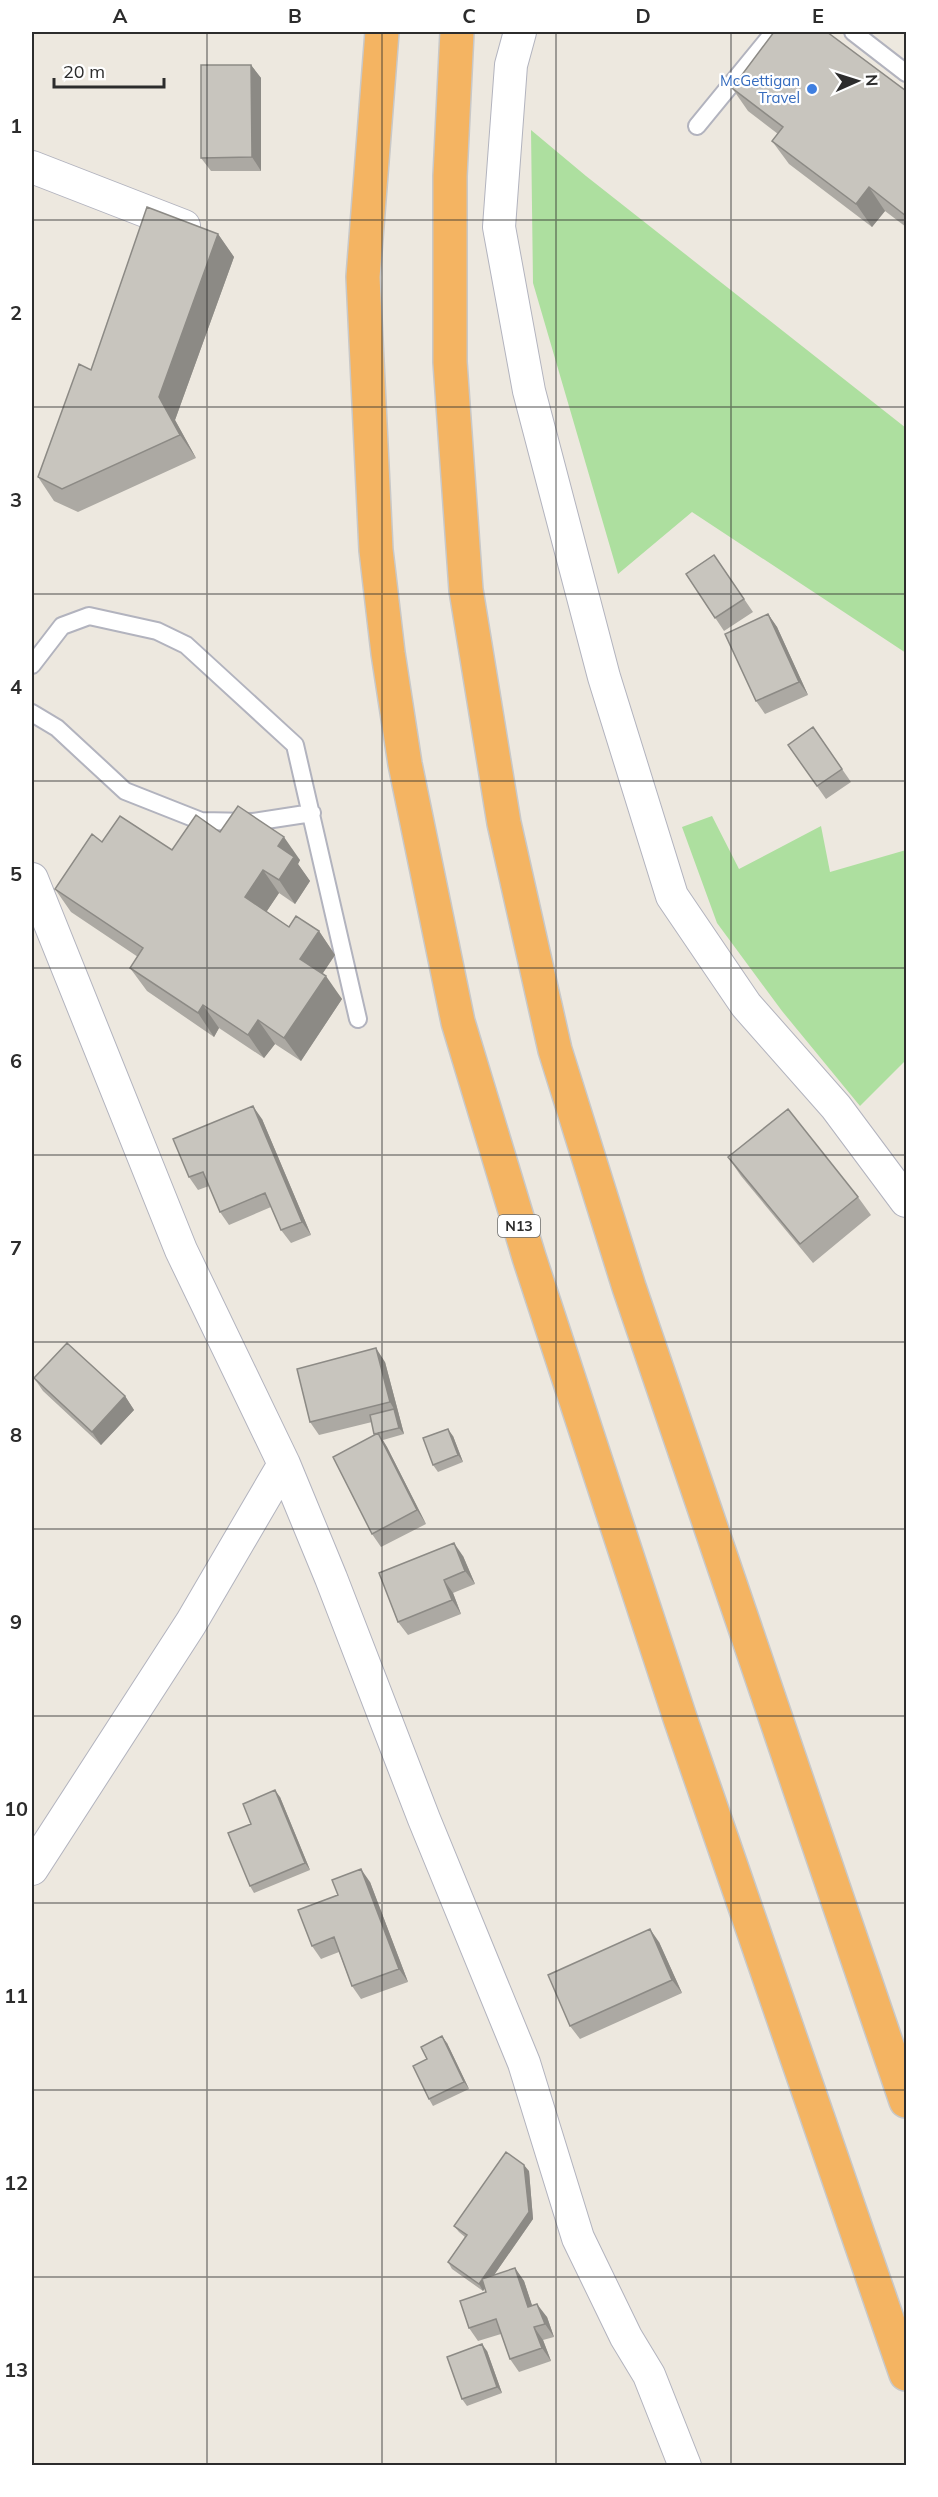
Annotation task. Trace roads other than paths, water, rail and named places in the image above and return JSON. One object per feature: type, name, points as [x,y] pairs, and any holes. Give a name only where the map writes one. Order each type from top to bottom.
[{"type":"highway","name":"N13","points":[[382,32],[363,277],[376,549],[388,653],[405,764],[458,1022],[529,1257],[673,1695],[906,2374]]},
{"type":"highway","points":[[457,32],[450,176],[450,362],[466,590],[504,823],[555,1050],[625,1276],[906,2101]]},
{"type":"street","points":[[520,32],[511,65],[499,227],[529,391],[604,678],[672,896],[747,1005],[836,1107],[906,1201]]},
{"type":"street","points":[[32,167],[209,236]]},
{"type":"street","points":[[32,879],[181,1250],[284,1464],[424,1819],[524,2063],[578,2238],[616,2318],[648,2375],[685,2466]]},
{"type":"street","points":[[32,1869],[191,1623],[284,1464]]},
{"type":"lane","points":[[697,126],[774,32]]},
{"type":"lane","points":[[853,32],[906,73]]},
{"type":"lane","points":[[32,664],[62,626],[89,616],[157,631],[186,645],[295,745],[358,1019]]},
{"type":"lane","points":[[32,713],[57,728],[125,791],[201,821],[253,822],[312,813]]},
{"type":"place","name":"McGettigan Travel","points":[[812,89]]}]
